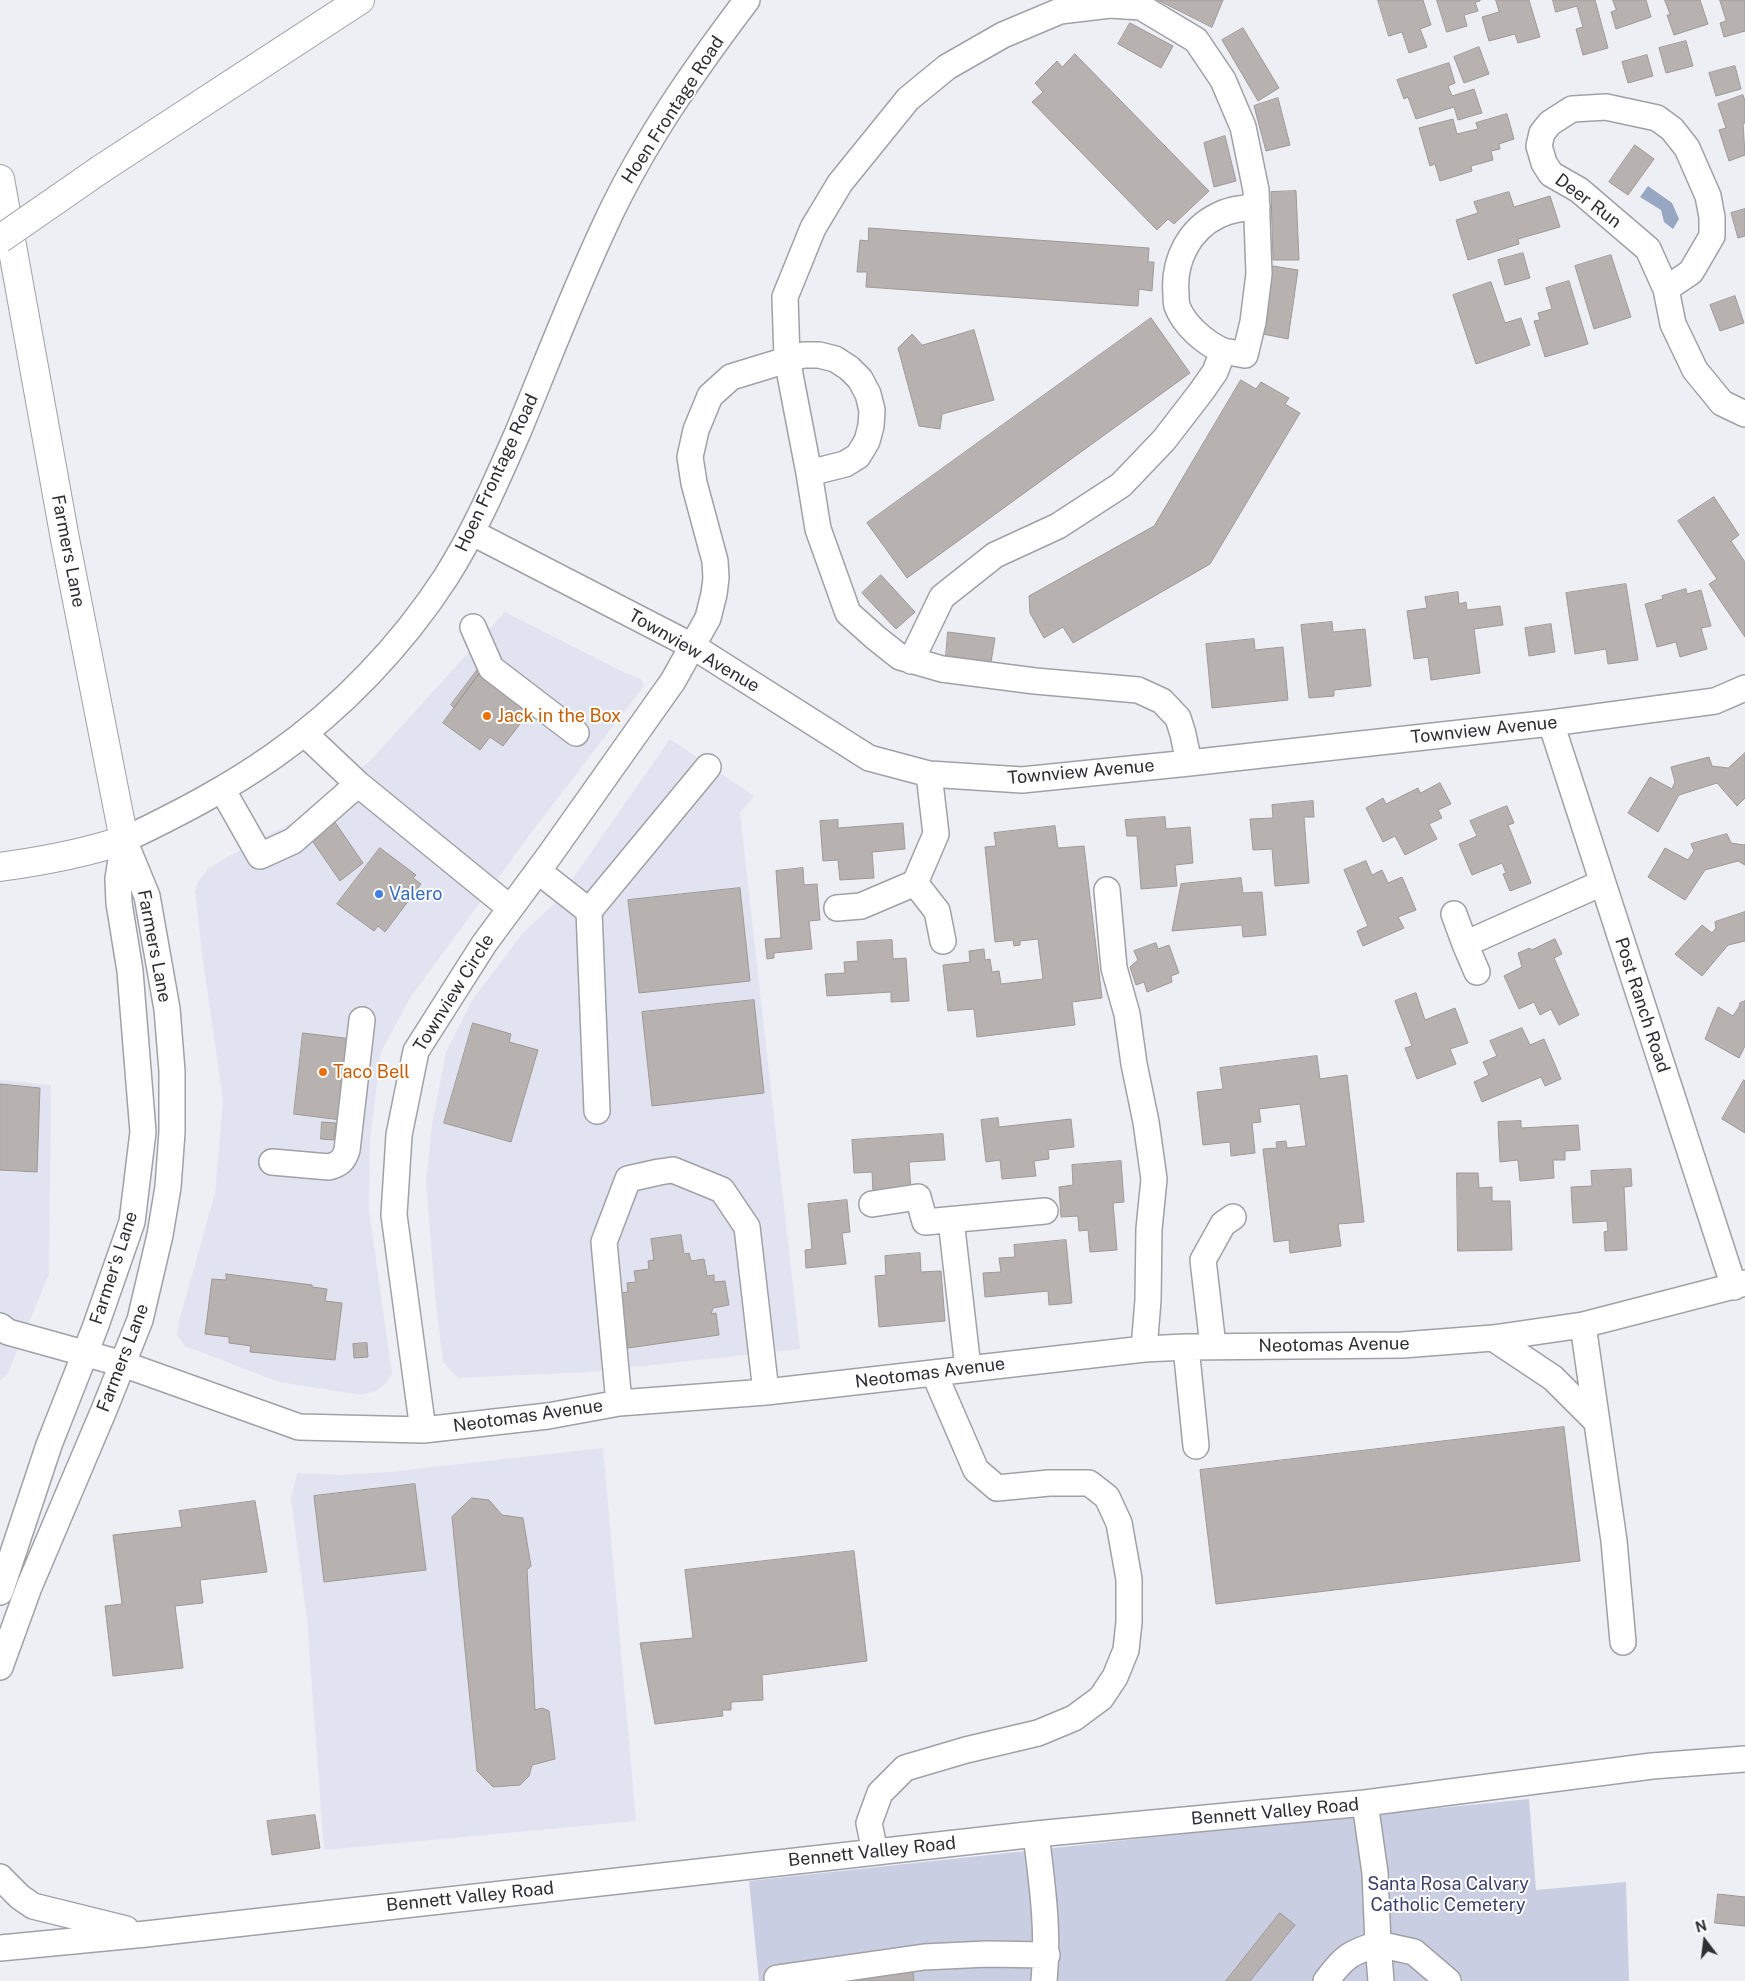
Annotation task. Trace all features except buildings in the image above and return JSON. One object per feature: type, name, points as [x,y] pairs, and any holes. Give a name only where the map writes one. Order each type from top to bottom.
[{"type":"main road","points":[[0,239],[101,169],[360,0]]},
{"type":"main road","name":"Farmers Lane","points":[[0,179],[65,539],[124,840]]},
{"type":"main road","points":[[0,867],[82,853],[124,840]]},
{"type":"street","name":"Hoen Frontage Road","points":[[124,840],[168,819],[222,789],[277,754],[304,733],[333,708],[396,643],[445,578],[472,533],[510,451],[591,257],[624,187],[642,153],[685,85],[748,0]]},
{"type":"street","points":[[1189,763],[1178,718],[1162,701],[1138,690],[1026,680],[942,669],[911,661],[900,657],[848,613],[818,529],[787,359],[785,298],[813,228],[840,183],[868,146],[908,99],[947,67],[1004,35],[1060,11],[1110,5],[1141,6],[1196,40],[1223,80],[1243,127],[1256,190],[1257,207],[1259,274],[1253,322],[1245,355],[1223,350],[1202,339],[1189,324],[1177,305],[1175,283],[1178,263],[1187,243],[1201,226],[1219,215],[1240,208],[1257,207]]},
{"type":"street","name":"Deer Run","points":[[1666,289],[1691,272],[1712,236],[1712,217],[1708,196],[1687,148],[1672,129],[1657,118],[1606,107],[1572,109],[1550,123],[1542,133],[1539,146],[1544,163],[1551,174],[1579,190],[1648,249],[1666,289],[1673,324],[1695,370],[1722,403],[1745,414]]},
{"type":"street","points":[[911,661],[942,597],[996,555],[1058,526],[1121,485],[1164,440],[1201,392],[1215,372],[1223,350]]},
{"type":"street","name":"Townview Circle","points":[[423,1430],[394,1214],[399,1135],[416,1051],[484,944],[674,681],[708,618],[716,578],[715,561],[694,484],[690,456],[696,430],[710,396],[731,377],[802,355],[819,355],[835,359],[849,368],[860,379],[868,394],[872,410],[869,434],[858,456],[845,464],[809,473]]},
{"type":"street","name":"Townview Avenue","points":[[472,533],[694,647],[869,758],[929,774],[1022,780],[1189,763],[1551,723],[1715,701],[1745,688]]},
{"type":"street","points":[[473,627],[491,668],[576,733]]},
{"type":"street","name":"Post Ranch Road","points":[[1551,723],[1602,883],[1740,1285]]},
{"type":"street","points":[[304,733],[358,784],[510,908]]},
{"type":"street","points":[[597,1111],[589,911],[708,767]]},
{"type":"street","points":[[837,908],[861,906],[915,884],[936,834],[929,774]]},
{"type":"street","points":[[222,789],[260,856],[293,841],[358,784]]},
{"type":"street","name":"Farmer's Lane","points":[[0,1592],[49,1445],[85,1353],[132,1222],[142,1132],[130,971],[119,903],[118,880],[124,840]]},
{"type":"street","name":"Farmers Lane","points":[[0,1667],[29,1586],[140,1320],[160,1235],[168,1187],[172,1141],[172,1080],[162,976],[147,896],[124,840]]},
{"type":"street","points":[[538,871],[589,911]]},
{"type":"street","points":[[1465,944],[1602,883]]},
{"type":"street","points":[[915,884],[937,911],[943,941]]},
{"type":"street","points":[[1106,890],[1114,968],[1126,1014],[1146,1122],[1154,1179],[1149,1229],[1148,1300],[1144,1349]]},
{"type":"street","points":[[1454,914],[1477,972]]},
{"type":"street","points":[[272,1162],[330,1167],[337,1165],[344,1158],[347,1150],[362,1020]]},
{"type":"street","points":[[619,1403],[604,1242],[628,1179],[673,1170],[722,1190],[747,1228],[766,1392]]},
{"type":"street","points":[[872,1204],[918,1197],[925,1222],[1045,1211]]},
{"type":"street","points":[[1213,1346],[1203,1260],[1223,1224],[1233,1217]]},
{"type":"street","points":[[951,1220],[968,1368]]},
{"type":"street","name":"Neotomas Avenue","points":[[2,1331],[123,1364],[299,1427],[423,1430],[548,1416],[619,1403],[766,1392],[1144,1349],[1213,1346],[1402,1344],[1493,1338],[1583,1325],[1740,1285]]},
{"type":"street","points":[[1583,1325],[1614,1541],[1623,1642]]},
{"type":"street","points":[[1493,1338],[1553,1378],[1597,1422]]},
{"type":"street","points":[[1186,1347],[1196,1446]]},
{"type":"street","points":[[875,1852],[869,1823],[880,1793],[905,1768],[966,1750],[1038,1733],[1074,1718],[1101,1698],[1115,1677],[1126,1650],[1130,1622],[1129,1579],[1119,1523],[1107,1497],[1089,1483],[1049,1483],[998,1488],[976,1470],[934,1373]]},
{"type":"street","name":"Bennett Valley Road","points":[[0,1948],[146,1934],[1036,1834],[1365,1803],[1652,1766],[1745,1758]]},
{"type":"street","points":[[1365,1803],[1375,1873],[1381,1981]]},
{"type":"street","points":[[777,1978],[924,1957],[987,1954],[1046,1973],[1046,1914],[1036,1834]]},
{"type":"street","points":[[0,1877],[33,1906],[146,1934]]},
{"type":"street","points":[[1326,1981],[1340,1962],[1354,1952],[1378,1944],[1414,1952],[1448,1981]]},
{"type":"shaded area","points":[[1648,186],[1672,203],[1679,219],[1673,229],[1664,222],[1661,210],[1640,197]]},
{"type":"shaded area","points":[[505,612],[623,672],[641,679],[644,686],[534,829],[410,998],[381,1052],[370,1140],[369,1210],[392,1374],[385,1384],[376,1391],[361,1395],[279,1382],[185,1346],[177,1335],[179,1321],[215,1193],[223,1100],[195,891],[198,882],[208,869],[291,823],[370,761]]},
{"type":"shaded area","points":[[670,739],[754,796],[740,813],[800,1349],[588,1372],[458,1378],[443,1362],[436,1305],[426,1183],[432,1125],[446,1052],[473,999],[523,933],[557,901]]},
{"type":"shaded area","points":[[0,1080],[51,1085],[49,1274],[8,1373],[0,1381]]},
{"type":"shaded area","points":[[603,1448],[636,1821],[324,1850],[307,1620],[291,1499],[297,1473],[340,1475],[389,1472]]},
{"type":"green space","name":"Santa Rosa Calvary Catholic Cemetery","points":[[1529,1799],[1536,1890],[1626,1882],[1629,1981],[759,1981],[749,1881],[1210,1831]]},
{"type":"place","name":"Jack in the Box","points":[[487,716]]},
{"type":"place","name":"Valero","points":[[379,894]]},
{"type":"place","name":"Taco Bell","points":[[323,1072]]}]
